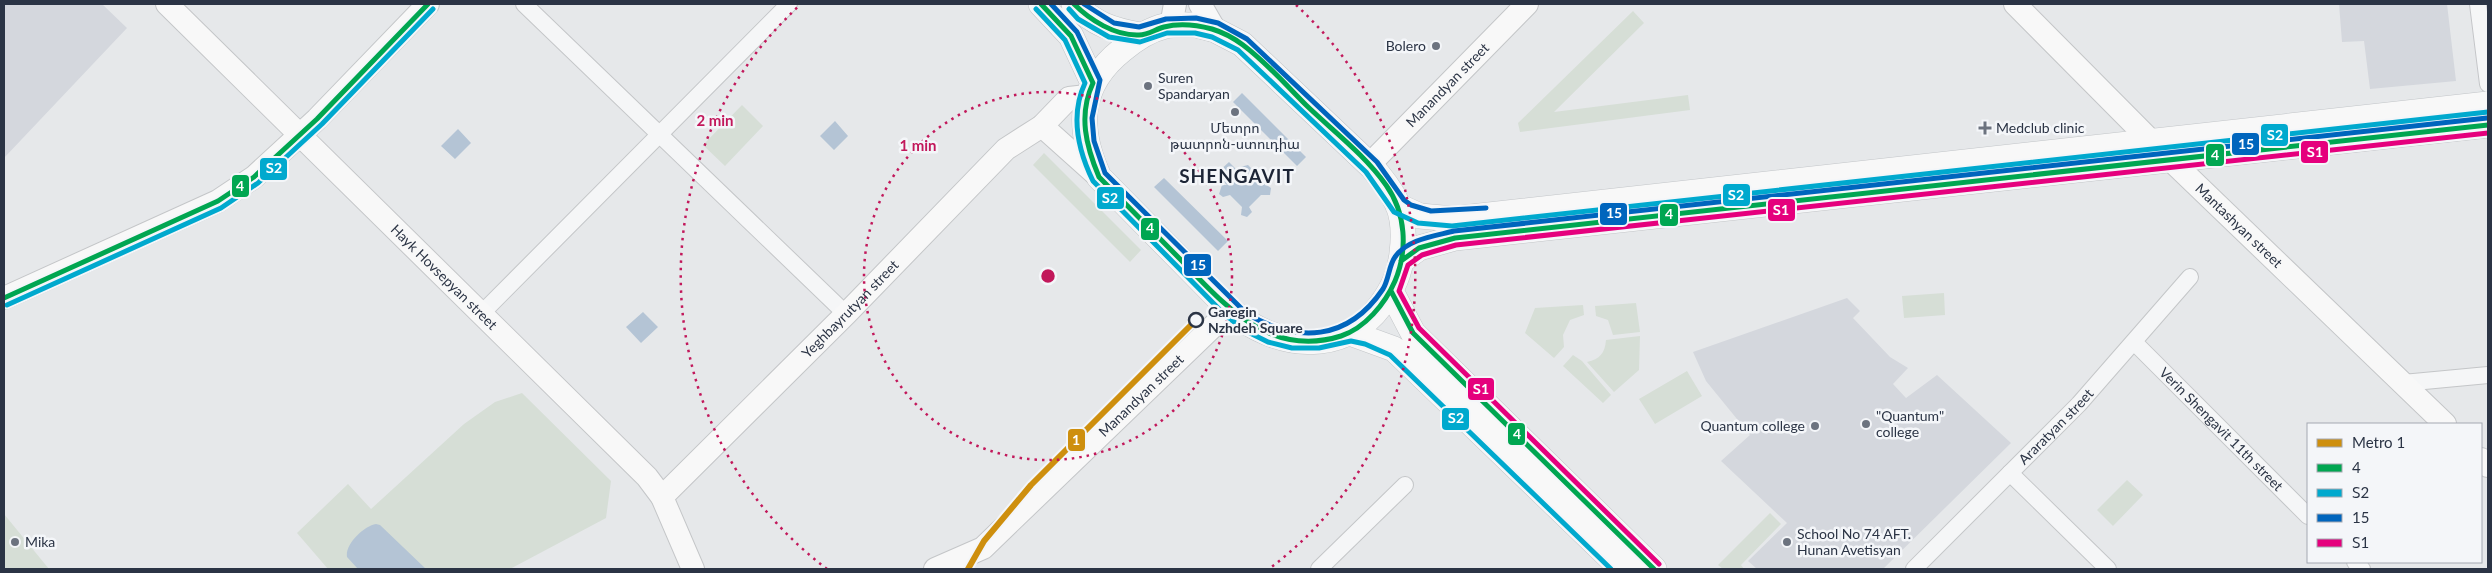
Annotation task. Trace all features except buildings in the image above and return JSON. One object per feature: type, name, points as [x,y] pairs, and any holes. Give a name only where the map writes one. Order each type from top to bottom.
[{"type":"main road","points":[[1041,4],[1071,36],[1090,90]]},
{"type":"main road","points":[[1074,4],[1083,13],[1111,30],[1140,36]]},
{"type":"main road","points":[[1173,15],[1196,25],[1215,30],[1242,44],[1369,165],[1385,183],[1398,206],[1403,227],[1400,271],[1391,291],[1376,311],[1350,333],[1335,338],[1309,342],[1275,337],[1253,328],[1230,310],[1099,177],[1090,157],[1084,120],[1090,90],[1113,57],[1140,36],[1173,15]]},
{"type":"main road","points":[[1398,206],[1420,216],[1453,219],[2488,104]]},
{"type":"main road","points":[[1401,261],[1419,248],[1455,238],[2488,125]]},
{"type":"main road","points":[[1391,291],[1413,333],[1654,569]]},
{"type":"main road","points":[[1350,333],[1394,348],[1622,569]]},
{"type":"street","name":"Hayk Hovsepyan street","points":[[167,4],[647,477],[662,497],[693,569]]},
{"type":"street","points":[[4,298],[218,201],[254,177],[422,4]]},
{"type":"street","points":[[4,292],[214,195],[249,171],[297,132],[428,4]]},
{"type":"street","points":[[524,4],[846,314]]},
{"type":"street","points":[[481,314],[789,4]]},
{"type":"street","points":[[1200,4],[1215,30]]},
{"type":"street","name":"Manandyan street","points":[[1369,165],[1528,4]]},
{"type":"street","name":"Mantashyan street","points":[[2015,4],[2152,142],[2173,160],[2444,423]]},
{"type":"street","points":[[2478,4],[2488,84]]},
{"type":"street","name":"Yeghbayrutyan street","points":[[662,497],[846,314],[1006,149],[1042,126],[1069,98],[1090,90]]},
{"type":"street","points":[[1042,126],[1099,177]]},
{"type":"street","name":"Araratyan street","points":[[1914,569],[2079,404],[2135,343],[2190,277]]},
{"type":"street","name":"Manandyan street","points":[[935,569],[983,548],[1230,310]]},
{"type":"street","name":"Verin Shengavit 11th street","points":[[2135,343],[2307,515]]},
{"type":"street","points":[[2403,383],[2488,375]]},
{"type":"street","points":[[2010,473],[2108,569]]},
{"type":"street","points":[[1319,569],[1405,485]]},
{"type":"shaded area","points":[[4,4],[102,4],[127,28],[4,158]]},
{"type":"shaded area","points":[[2339,4],[2447,4],[2456,81],[2370,89],[2364,41],[2342,42]]},
{"type":"shaded area","points":[[1633,11],[1644,23],[1554,112],[1688,95],[1690,110],[1520,132],[1518,123]]},
{"type":"shaded area","points":[[742,105],[763,126],[725,166],[703,145]]},
{"type":"shaded area","points":[[1044,153],[1141,250],[1130,262],[1033,165]]},
{"type":"shaded area","points":[[1944,293],[1945,315],[1904,318],[1902,296]]},
{"type":"shaded area","name":"\"Quantum\" college","points":[[1847,298],[1860,311],[1853,318],[1890,357],[1908,368],[1893,384],[1906,398],[1937,375],[2011,443],[1883,569],[1757,569],[1748,561],[1787,523],[1721,461],[1750,435],[1706,381],[1693,352]]},
{"type":"shaded area","points":[[1636,303],[1640,332],[1613,335],[1608,320],[1596,316],[1595,306]]},
{"type":"shaded area","points":[[1583,305],[1584,315],[1570,320],[1563,335],[1564,347],[1554,358],[1525,333],[1535,308]]},
{"type":"shaded area","points":[[1640,336],[1639,370],[1614,392],[1587,362],[1601,355],[1606,340]]},
{"type":"shaded area","points":[[1573,355],[1582,361],[1611,395],[1603,403],[1563,366]]},
{"type":"shaded area","points":[[1687,371],[1702,396],[1655,424],[1639,399]]},
{"type":"shaded area","points":[[522,393],[611,481],[606,518],[510,569],[328,569],[297,533],[348,484],[371,509],[464,424],[495,402]]},
{"type":"shaded area","points":[[2127,480],[2143,495],[2113,526],[2097,510]]},
{"type":"shaded area","points":[[1770,513],[1781,524],[1741,565],[1744,569],[1723,569],[1718,565]]},
{"type":"shaded area","name":"Mika","points":[[4,514],[49,569],[4,569]]},
{"type":"water","points":[[1242,93],[1306,157],[1297,166],[1233,102]]},
{"type":"water","points":[[835,121],[848,136],[834,150],[820,136]]},
{"type":"water","points":[[458,129],[471,143],[455,159],[441,146]]},
{"type":"water","points":[[1229,162],[1240,173],[1240,167],[1248,165],[1251,168],[1248,174],[1261,186],[1265,184],[1271,188],[1270,195],[1261,195],[1249,207],[1252,212],[1247,217],[1241,215],[1242,207],[1230,195],[1223,197],[1219,194],[1222,185],[1227,185],[1216,174]]},
{"type":"water","points":[[1164,178],[1228,241],[1218,251],[1154,187]]},
{"type":"water","points":[[643,312],[658,327],[641,343],[626,327]]},
{"type":"water","points":[[371,525],[380,525],[426,569],[358,569],[347,557],[349,547],[356,536]]},
{"type":"metro line","name":"1","points":[[968,569],[984,541],[1031,485],[1196,320]]},
{"type":"transit line","name":"4","points":[[4,298],[218,201],[254,177],[317,119],[428,4]]},
{"type":"transit line","name":"4","points":[[1041,4],[1071,36],[1093,83],[1088,95],[1085,119],[1087,142],[1099,177],[1213,293],[1250,323],[1270,334],[1292,340],[1315,341],[1341,336],[1366,321],[1391,290],[1402,257],[1403,232],[1398,207],[1378,174],[1260,59],[1228,36],[1216,30],[1182,25],[1164,27],[1142,35],[1130,35],[1104,26],[1074,4]]},
{"type":"transit line","name":"15","points":[[1051,4],[1077,32],[1100,80],[1092,118],[1094,141],[1105,173],[1246,313],[1284,330],[1303,333],[1338,328],[1354,319],[1369,306],[1383,289],[1393,260],[1400,251],[1422,239],[1454,231],[2487,118]]},
{"type":"transit line","name":"15","points":[[1084,4],[1114,23],[1139,27],[1166,19],[1196,18],[1218,23],[1247,39],[1377,162],[1404,200],[1411,205],[1431,211],[1486,208]]},
{"type":"transit line","name":"Տ2","points":[[7,305],[221,208],[258,183],[322,124],[433,9]]},
{"type":"transit line","name":"Տ2","points":[[1036,9],[1065,40],[1085,83],[1080,95],[1077,120],[1083,157],[1093,181],[1225,315],[1246,331],[1268,342],[1292,348],[1319,348],[1351,341],[1365,344],[1390,355],[1611,569]]},
{"type":"transit line","name":"Տ2","points":[[1069,9],[1078,19],[1109,37],[1140,42],[1167,33],[1195,33],[1212,37],[1238,50],[1366,172],[1394,212],[1418,223],[1452,226],[2488,112]]},
{"type":"transit line","name":"4","points":[[1401,261],[1419,248],[1455,238],[2488,125]]},
{"type":"transit line","name":"Տ1","points":[[1659,564],[1419,328],[1399,291],[1408,265],[1422,255],[1456,245],[2488,133]]},
{"type":"transit line","name":"4","points":[[1391,291],[1413,333],[1654,569]]},
{"type":"place","name":"Bolero","points":[[1436,46]]},
{"type":"place","name":"Suren Spandaryan","points":[[1148,86]]},
{"type":"place","name":"Մետրո թատրոն-ստուդիա","points":[[1235,112]]},
{"type":"place","name":"Medclub clinic","points":[[1985,128]]},
{"type":"place","name":"Garegin Nzhdeh Square","points":[[1196,320]]},
{"type":"place","name":"\"Quantum\" college","points":[[1866,424]]},
{"type":"place","name":"Quantum college","points":[[1815,426]]},
{"type":"place","name":"Mika","points":[[15,542]]},
{"type":"place","name":"School No 74 AFT. Hunan Avetisyan","points":[[1787,542]]},
{"type":"district","name":"SHENGAVIT","points":[[1237,176]]}]
